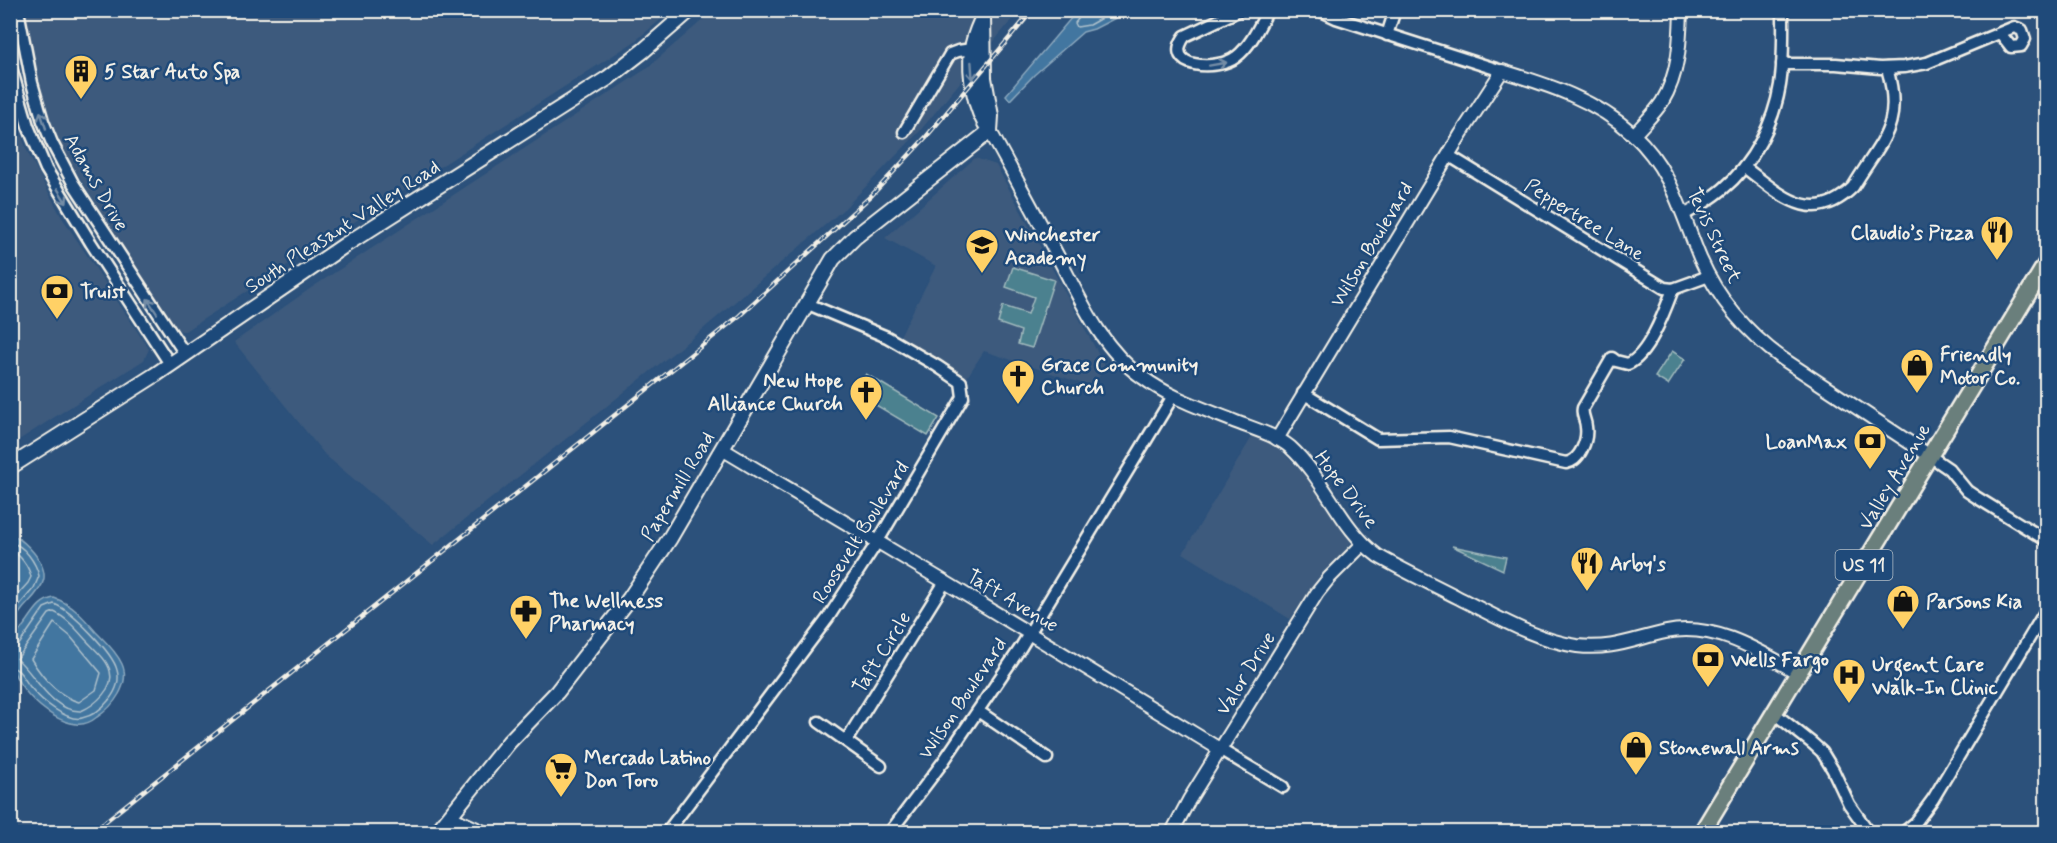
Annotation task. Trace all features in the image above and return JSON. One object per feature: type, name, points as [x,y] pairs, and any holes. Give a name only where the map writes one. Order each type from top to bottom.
[{"type":"main road","name":"South Pleasant Valley Road","points":[[10,467],[170,364],[345,245],[608,78],[690,10]]},
{"type":"main road","points":[[984,13],[972,49],[972,75],[979,112],[990,131]]},
{"type":"main road","points":[[984,13],[984,78],[991,116],[990,131]]},
{"type":"main road","name":"Papermill Road","points":[[437,832],[509,742],[570,676],[630,598],[670,538],[833,259],[843,247],[990,131]]},
{"type":"main road","name":"Valley Avenue","points":[[1702,832],[2046,264]]},
{"type":"main road","points":[[450,818],[481,832]]},
{"type":"street","name":"Adams Drive","points":[[18,10],[32,84],[52,143],[87,206],[185,354]]},
{"type":"street","points":[[1240,10],[1185,36],[1181,54],[1187,62],[1198,67],[1222,64],[1236,58],[1269,10]]},
{"type":"street","name":"Tevis Street","points":[[1319,10],[1387,35],[1542,83],[1586,101],[1634,135],[1659,165],[1684,215],[1709,276],[1729,307],[1768,348],[1949,469],[1967,491],[2046,540]]},
{"type":"street","points":[[1387,35],[1395,10]]},
{"type":"street","points":[[1634,135],[1660,104],[1674,75],[1680,41],[1681,10]]},
{"type":"street","points":[[1684,215],[1725,188],[1744,167],[1770,122],[1780,87],[1783,10]]},
{"type":"street","points":[[1782,63],[1887,68],[1927,63],[2000,33]]},
{"type":"street","points":[[904,132],[950,54],[972,49]]},
{"type":"street","name":"Adams Drive","points":[[10,64],[27,126],[50,177],[170,364]]},
{"type":"street","points":[[1744,167],[1799,205],[1828,204],[1846,194],[1853,187],[1890,126],[1894,107],[1887,68]]},
{"type":"street","name":"Wilson Boulevard","points":[[1277,439],[1448,155],[1502,71]]},
{"type":"street","name":"Hope Drive","points":[[990,131],[1086,310],[1107,344],[1122,362],[1143,379],[1173,396],[1277,439],[1296,454],[1322,483],[1347,525],[1363,544],[1388,562],[1488,613],[1549,640],[1604,647],[1621,645],[1667,632],[1696,630],[1741,642],[1798,673]]},
{"type":"street","name":"Peppertree Lane","points":[[1448,155],[1652,282],[1664,288],[1673,289]]},
{"type":"street","points":[[1303,393],[1378,439],[1449,437],[1566,463],[1572,462],[1580,455],[1586,431],[1583,408],[1612,358],[1616,362],[1628,364],[1639,357],[1661,320],[1673,289],[1709,276]]},
{"type":"street","name":"Roosevelt Boulevard","points":[[667,832],[814,636],[878,542],[962,402],[964,394],[957,378],[887,337],[808,304]]},
{"type":"street","name":"Wilson Boulevard","points":[[890,832],[943,762],[1030,633],[1173,396]]},
{"type":"street","name":"Taft Avenue","points":[[722,449],[1283,787]]},
{"type":"street","name":"Valor Drive","points":[[1172,832],[1317,593],[1363,544]]},
{"type":"street","name":"Taft Circle","points":[[846,741],[945,582]]},
{"type":"street","points":[[1904,832],[1917,820],[1933,799],[2046,610]]},
{"type":"street","points":[[978,711],[1047,758]]},
{"type":"street","points":[[1774,713],[1822,752],[1849,804],[1869,832]]},
{"type":"street","points":[[819,722],[881,766]]},
{"type":"shaded area","points":[[26,10],[671,11],[634,42],[185,331],[181,331],[175,328],[135,267],[64,152],[43,101]]},
{"type":"shaded area","points":[[713,11],[1019,11],[919,132],[845,208],[702,330],[433,545],[325,455],[234,342],[311,288],[646,69]]},
{"type":"shaded area","points":[[10,105],[28,153],[61,216],[149,349],[144,360],[11,445]]},
{"type":"shaded area","points":[[975,158],[996,165],[1105,366],[1093,387],[984,351],[966,379],[900,336],[936,266],[885,238]]},
{"type":"shaded area","points":[[1253,435],[1276,446],[1304,474],[1351,541],[1348,549],[1321,574],[1290,619],[1183,553]]},
{"type":"green space","points":[[1013,267],[1054,280],[1032,348],[1018,344],[1021,331],[998,323],[1003,306],[1028,314],[1034,297],[1006,287]]},
{"type":"green space","points":[[1672,351],[1685,359],[1668,385],[1655,377]]},
{"type":"green space","points":[[866,374],[939,418],[928,436],[854,392]]},
{"type":"green space","points":[[1452,546],[1506,557],[1503,570]]},
{"type":"water","points":[[1078,10],[1129,11],[1094,29],[1083,32],[1034,75],[1010,100],[1006,95]]},
{"type":"water","points":[[16,537],[34,553],[43,568],[44,580],[11,626],[11,538]]},
{"type":"water","points":[[54,598],[72,608],[87,622],[114,651],[124,672],[122,687],[114,701],[103,713],[85,724],[65,721],[52,715],[41,706],[20,684],[10,659],[11,647],[18,633],[39,606]]},
{"type":"railway","points":[[92,832],[739,316],[872,195],[926,137],[1033,10]]},
{"type":"place","name":"5 Star Auto Spa","points":[[81,100]]},
{"type":"place","name":"Claudio’s Pizza","points":[[1997,261]]},
{"type":"place","name":"Winchester Academy","points":[[982,274]]},
{"type":"place","name":"Truist","points":[[57,320]]},
{"type":"place","name":"Friendly Motor Co.","points":[[1917,394]]},
{"type":"place","name":"Grace Community Church","points":[[1018,405]]},
{"type":"place","name":"New Hope Alliance Church","points":[[866,421]]},
{"type":"place","name":"LoanMax","points":[[1870,470]]},
{"type":"place","name":"Arby's","points":[[1587,592]]},
{"type":"place","name":"Parsons Kia","points":[[1903,630]]},
{"type":"place","name":"The Wellness Pharmacy","points":[[526,640]]},
{"type":"place","name":"Wells Fargo","points":[[1708,688]]},
{"type":"place","name":"Urgent Care Walk-In Clinic","points":[[1849,704]]},
{"type":"place","name":"Stonewall Arms","points":[[1636,776]]},
{"type":"place","name":"Mercado Latino Don Toro","points":[[561,798]]}]
